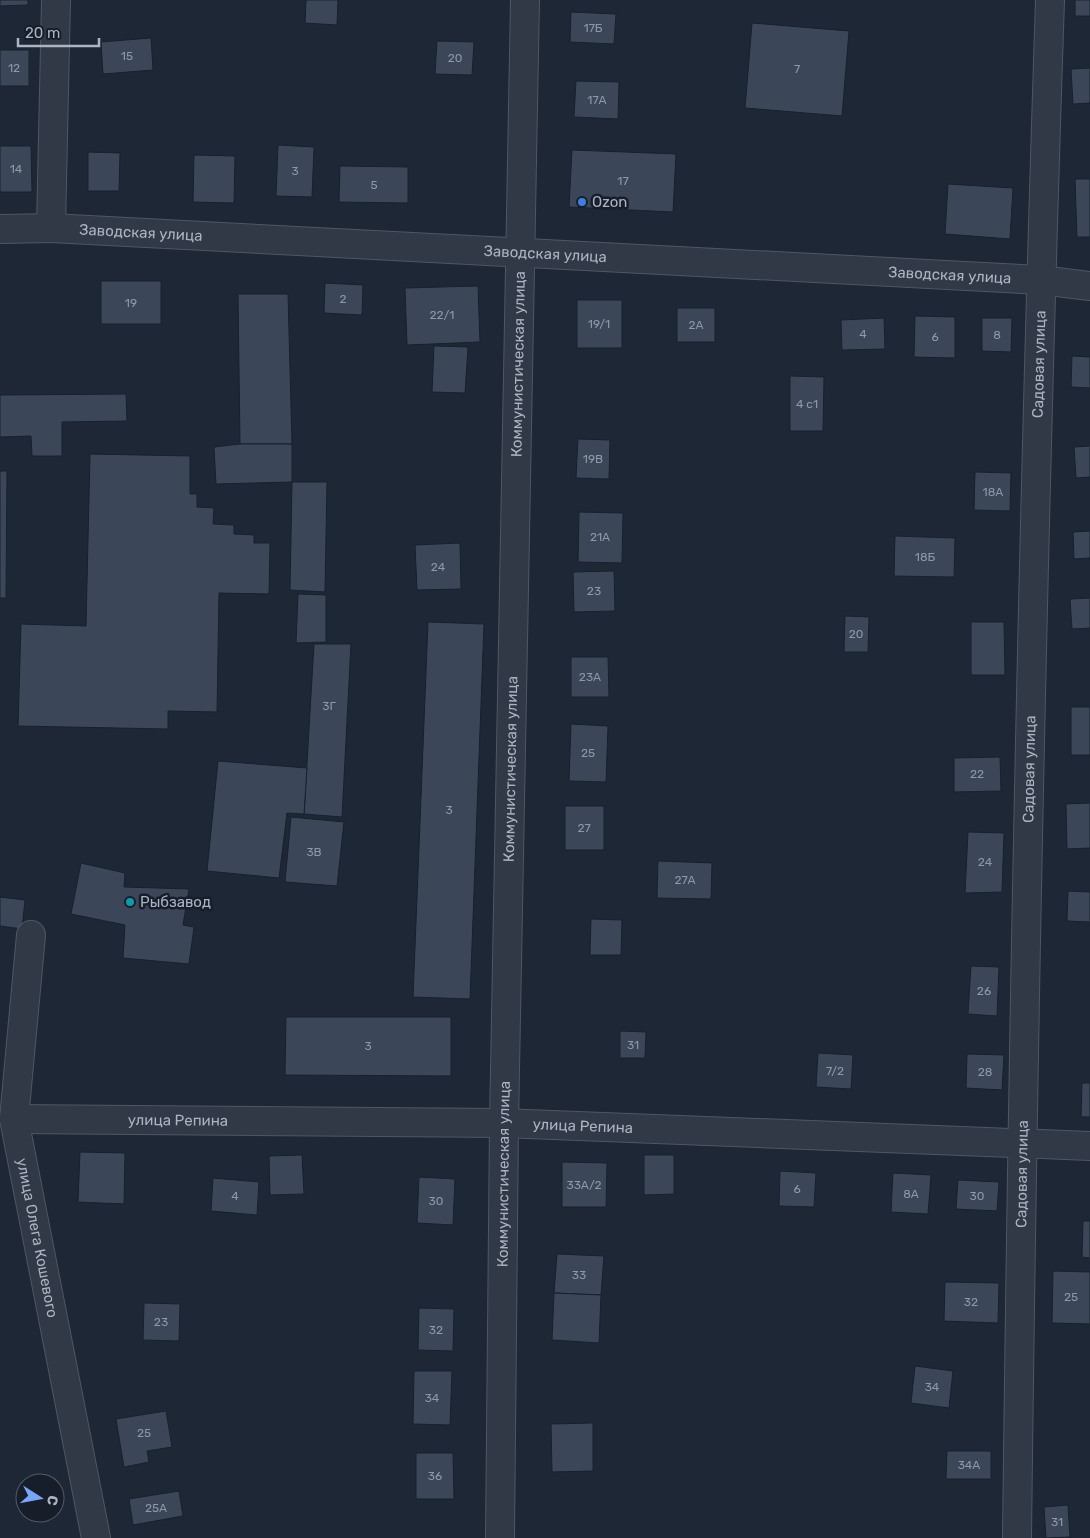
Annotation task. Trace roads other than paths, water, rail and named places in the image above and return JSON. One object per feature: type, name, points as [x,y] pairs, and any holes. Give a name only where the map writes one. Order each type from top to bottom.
[{"type":"street","points":[[51,228],[56,0]]},
{"type":"street","name":"Коммунистическая улица","points":[[500,1538],[504,1123],[526,0]]},
{"type":"street","name":"Садовая улица","points":[[1016,1538],[1022,1143],[1041,280],[1050,0]]},
{"type":"street","name":"Заводская улица","points":[[0,229],[51,228],[522,252],[1041,280],[1090,286]]},
{"type":"street","name":"улица Олега Кошевого","points":[[31,935],[14,1119],[96,1538]]},
{"type":"street","name":"улица Репина","points":[[14,1119],[504,1123],[1090,1146]]},
{"type":"place","name":"Ozon","points":[[582,202]]},
{"type":"place","name":"Рыбзавод","points":[[130,902]]}]
